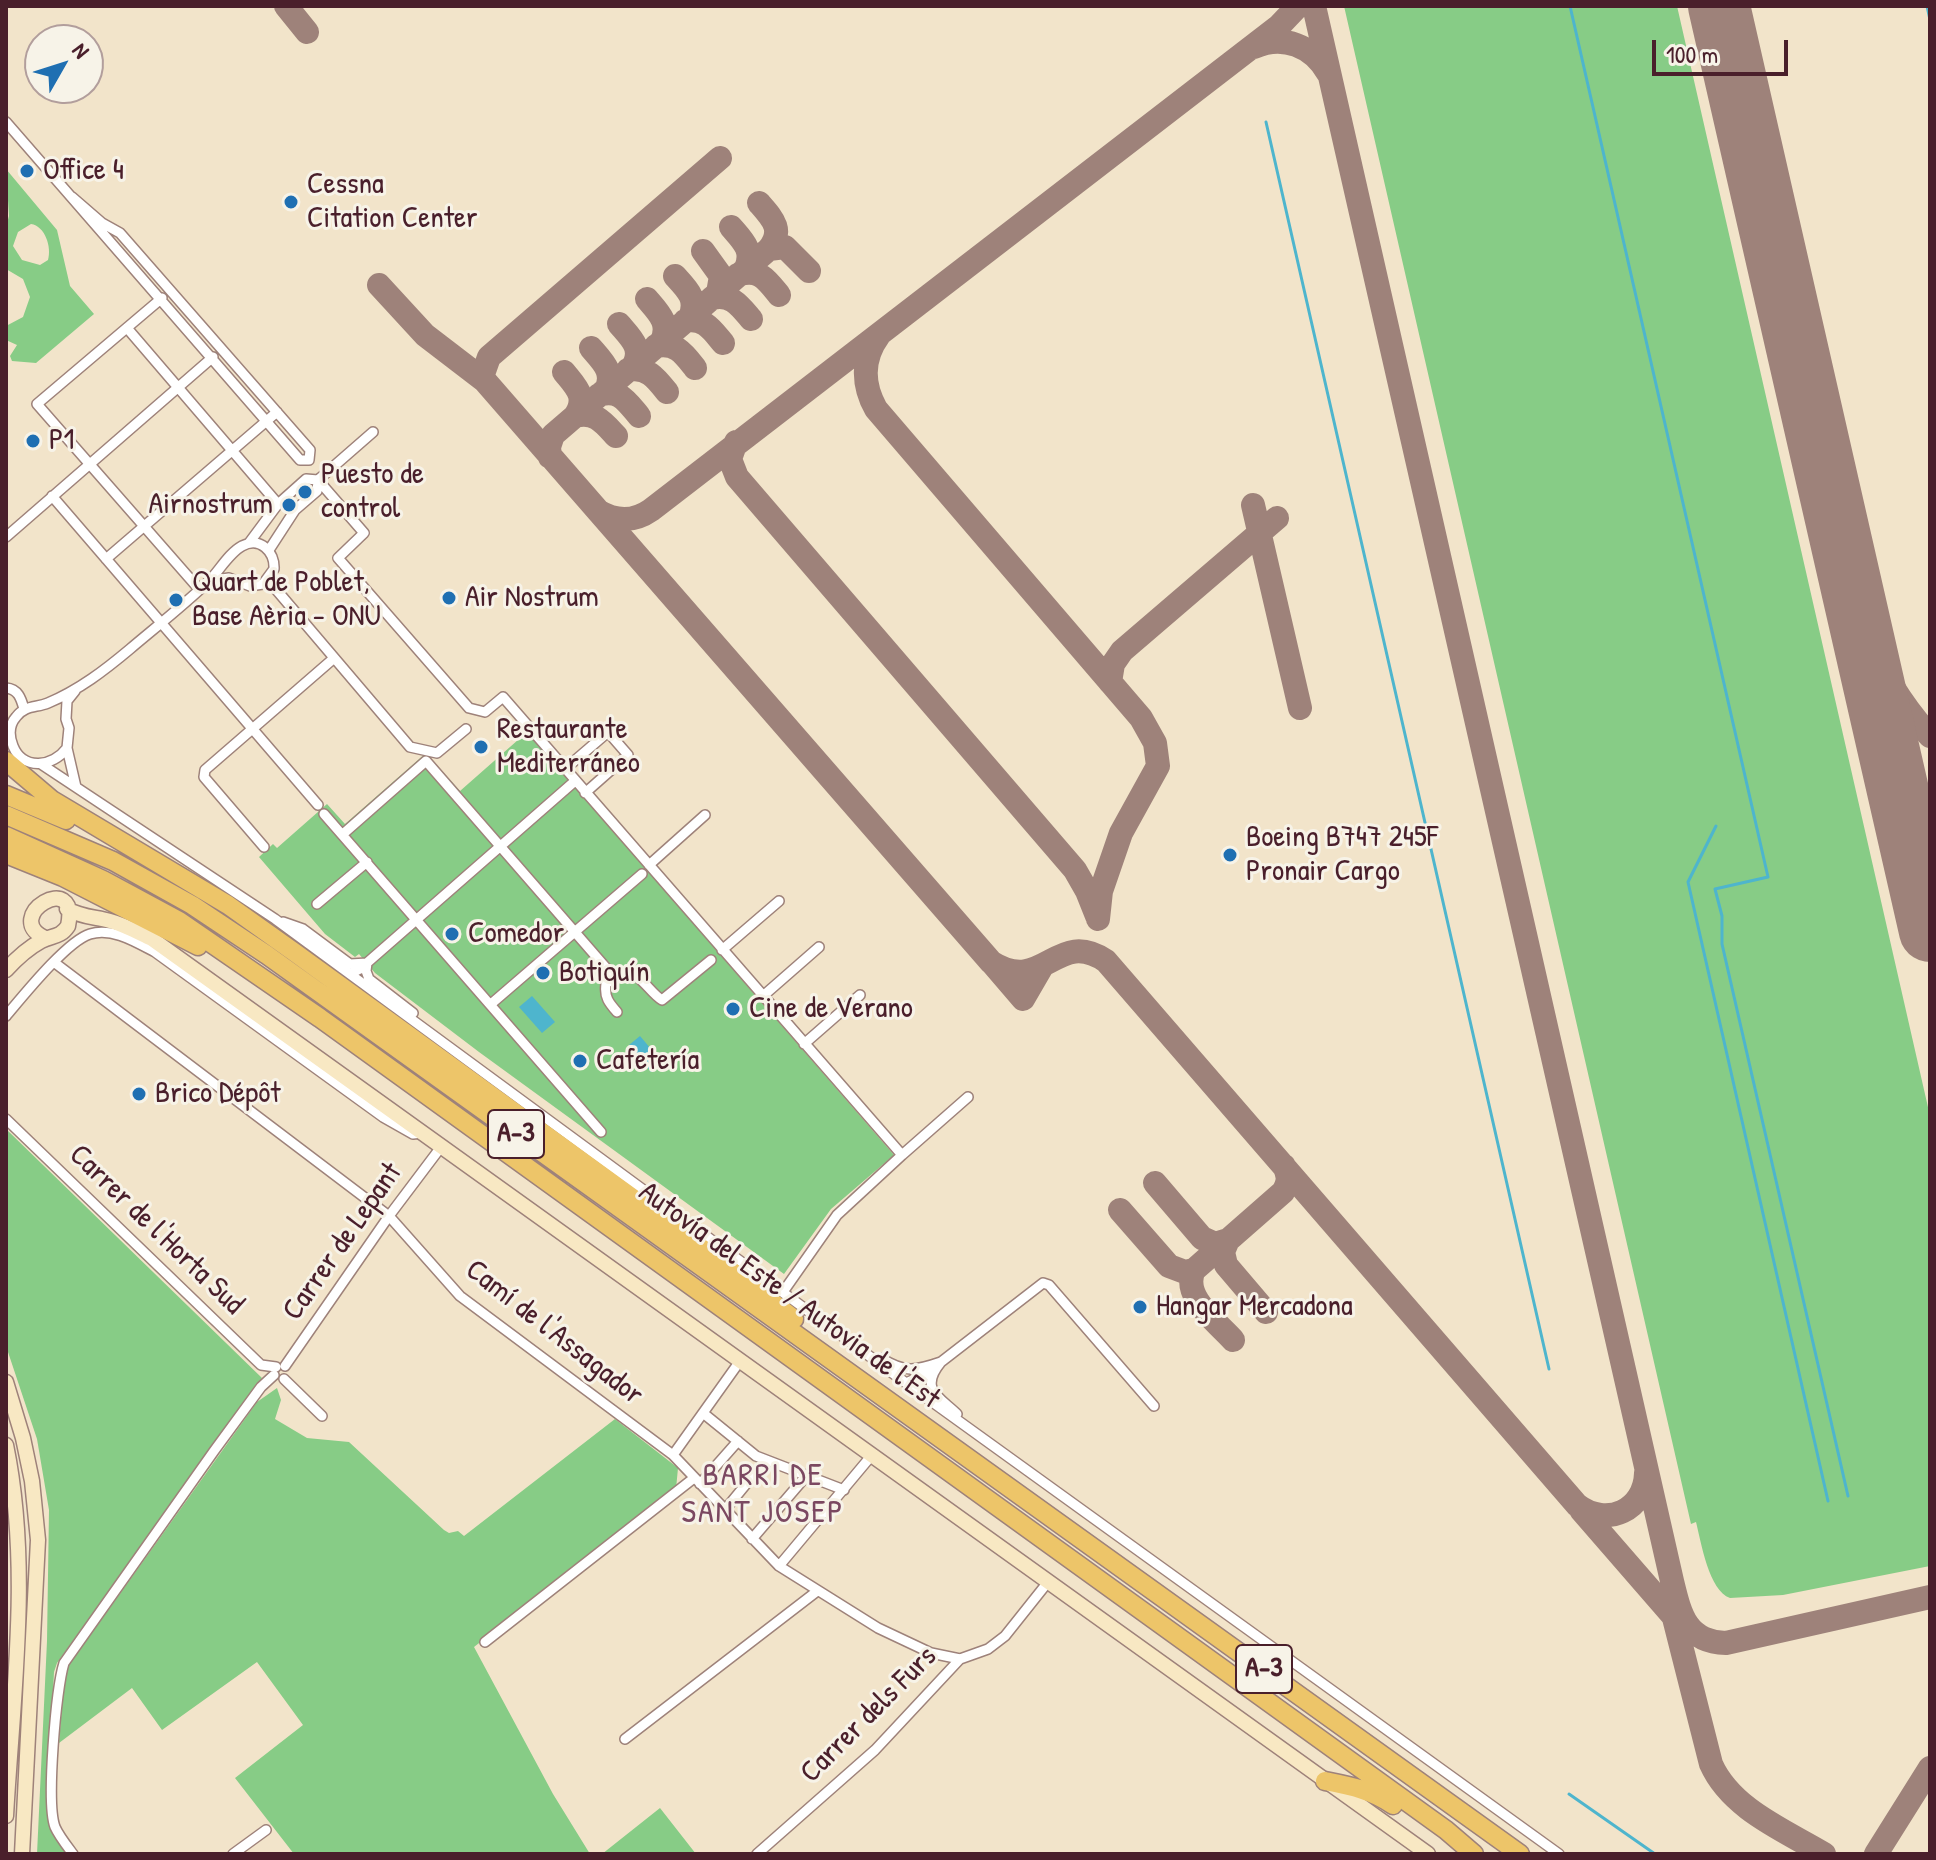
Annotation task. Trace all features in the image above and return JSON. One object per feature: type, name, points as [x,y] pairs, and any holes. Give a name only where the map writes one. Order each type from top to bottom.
[{"type":"highway","points":[[6,761],[52,800],[228,905],[482,1088],[988,1462],[1008,1484]]},
{"type":"highway","points":[[6,795],[152,860]]},
{"type":"highway","name":"Autovía del Este / Autovia de l'Est","points":[[6,815],[113,861],[192,905],[267,955],[1520,1854]]},
{"type":"highway","name":"Autovía del Este / Autovia de l'Est","points":[[6,836],[103,880],[179,921],[379,1061],[1446,1830],[1474,1854]]},
{"type":"highway","points":[[6,854],[63,877],[204,950],[317,1027],[379,1061]]},
{"type":"highway","points":[[1325,1781],[1357,1787],[1379,1796],[1439,1838],[1474,1854]]},
{"type":"street","points":[[6,122],[300,460],[309,460],[310,450],[120,233],[102,223],[72,197]]},
{"type":"street","points":[[110,241],[120,233]]},
{"type":"street","points":[[170,290],[37,404],[199,589]]},
{"type":"street","points":[[127,328],[232,450],[281,501],[295,510]]},
{"type":"street","points":[[6,537],[222,349]]},
{"type":"street","points":[[106,559],[277,412]]},
{"type":"street","points":[[269,550],[295,510],[317,491],[318,480],[373,432]]},
{"type":"street","points":[[902,1155],[722,950],[645,870],[585,793],[503,697],[485,712],[469,708],[338,558],[364,533],[318,480],[306,479],[281,501],[249,543],[100,674],[45,705],[24,709],[9,725],[11,743],[23,759],[41,764],[275,919],[976,1434],[1559,1854]]},
{"type":"street","points":[[52,496],[601,1132]]},
{"type":"street","points":[[209,581],[229,578],[250,586],[268,580],[274,569],[269,550],[263,545],[249,543]]},
{"type":"street","points":[[233,555],[231,568],[238,581]]},
{"type":"street","points":[[268,580],[410,747],[437,753],[466,729]]},
{"type":"street","points":[[264,847],[204,777],[205,770],[333,659]]},
{"type":"street","points":[[6,688],[11,688],[20,696],[24,709]]},
{"type":"street","points":[[76,787],[67,748],[69,728],[66,719],[67,701],[77,688]]},
{"type":"street","points":[[45,705],[60,712],[66,719]]},
{"type":"street","points":[[565,769],[608,732],[628,755],[585,793]]},
{"type":"street","points":[[41,764],[56,760],[67,748]]},
{"type":"street","points":[[343,834],[426,761],[614,977]]},
{"type":"street","points":[[350,974],[367,963],[575,781]]},
{"type":"street","points":[[491,1004],[705,815]]},
{"type":"street","points":[[317,904],[367,862]]},
{"type":"street","points":[[17,958],[30,925],[30,911],[43,899],[57,900],[67,909],[86,917],[108,920],[152,939],[1325,1781],[1419,1852]]},
{"type":"street","points":[[722,950],[779,901]]},
{"type":"street","points":[[67,909],[68,926]]},
{"type":"street","points":[[275,919],[303,929],[350,964],[367,963]]},
{"type":"street","points":[[6,970],[45,938],[58,936],[68,926],[100,923],[128,927]]},
{"type":"street","points":[[30,925],[33,931],[45,938]]},
{"type":"street","points":[[6,1016],[72,943],[92,933],[120,934],[155,952],[383,1117],[413,1134],[422,1133]]},
{"type":"street","points":[[763,996],[819,947]]},
{"type":"street","points":[[617,1012],[608,1002],[606,984],[622,972],[639,977],[662,1000],[711,960]]},
{"type":"street","name":"Camí de l'Assagador","points":[[55,963],[389,1216],[460,1296],[673,1455],[779,1566],[816,1592],[904,1640],[931,1653],[960,1659]]},
{"type":"street","points":[[367,963],[369,979],[445,1044]]},
{"type":"street","points":[[804,1044],[860,995]]},
{"type":"street","points":[[783,1292],[837,1215],[968,1097]]},
{"type":"street","name":"Carrer de l'Horta Sud","points":[[6,1119],[261,1365],[278,1373]]},
{"type":"street","name":"Carrer de Lepant","points":[[73,1854],[54,1826],[52,1790],[58,1683],[64,1663],[136,1558],[278,1373],[441,1147]]},
{"type":"street","points":[[906,1383],[938,1367],[1043,1283],[1049,1285],[1154,1406]]},
{"type":"street","points":[[832,1328],[896,1367],[915,1370],[938,1367]]},
{"type":"street","points":[[673,1455],[740,1361]]},
{"type":"street","points":[[938,1367],[930,1384],[933,1393],[976,1434]]},
{"type":"street","points":[[278,1373],[322,1416]]},
{"type":"street","points":[[6,1382],[32,1481],[38,1540],[22,1854]]},
{"type":"street","points":[[703,1413],[765,1461],[844,1490]]},
{"type":"street","points":[[485,1642],[697,1481],[738,1441]]},
{"type":"street","points":[[6,1445],[13,1477],[20,1545],[6,1816]]},
{"type":"street","points":[[779,1566],[872,1455]]},
{"type":"street","points":[[724,1511],[765,1461]]},
{"type":"street","points":[[752,1539],[807,1475]]},
{"type":"street","points":[[6,1644],[10,1548],[8,1494],[13,1477]]},
{"type":"street","name":"Carrer dels Furs","points":[[757,1854],[875,1750],[960,1659],[988,1649],[1005,1636],[1048,1582]]},
{"type":"street","points":[[625,1739],[816,1592]]},
{"type":"street","points":[[233,1854],[266,1830]]},
{"type":"green space","points":[[1344,6],[1677,6],[1930,1116],[1930,1566],[1783,1595],[1730,1598],[1723,1594],[1711,1576],[1696,1522],[1691,1524]]},
{"type":"green space","points":[[6,169],[57,230],[70,286],[94,314],[36,363],[12,361],[10,356],[17,345],[6,340],[6,326],[23,317],[30,297],[23,279],[6,269],[9,216]],"holes":[[[31,224],[44,233],[49,249],[48,260],[40,265],[22,260],[13,246],[18,232]]]},
{"type":"green space","points":[[527,732],[894,1155],[831,1209],[784,1274],[479,1052],[375,973],[359,954],[355,957],[325,934],[259,857],[273,844],[277,848],[327,804],[345,824],[426,753],[460,791]]},
{"type":"green space","points":[[6,1129],[262,1378],[57,1663],[47,1811],[52,1832],[68,1854],[37,1854],[47,1641],[49,1510],[37,1439],[6,1346]]},
{"type":"green space","points":[[277,1388],[281,1400],[275,1419],[307,1438],[349,1442],[444,1530],[449,1533],[458,1531],[464,1536],[615,1419],[678,1468],[676,1489],[474,1647],[553,1794],[590,1854],[294,1854],[235,1778],[303,1725],[257,1662],[162,1730],[132,1688],[59,1743],[64,1680],[69,1665],[257,1402]]},
{"type":"green space","points":[[660,1808],[696,1854],[602,1854]]},
{"type":"water","points":[[532,996],[555,1022],[542,1033],[519,1007]]},
{"type":"water","points":[[640,1036],[662,1062],[651,1072],[629,1045]]},
{"type":"waterway","points":[[1570,6],[1768,877],[1715,889],[1722,916],[1722,944],[1848,1496]]},
{"type":"waterway","points":[[1927,6],[1930,20]]},
{"type":"waterway","points":[[1266,122],[1549,1369]]},
{"type":"waterway","points":[[1716,826],[1688,882],[1828,1501]]},
{"type":"waterway","points":[[1569,1794],[1655,1854]]},
{"type":"taxiway","points":[[286,6],[307,32]]},
{"type":"taxiway","points":[[598,511],[625,519],[651,510],[1279,26],[1298,6]]},
{"type":"taxiway","points":[[1314,6],[1682,1615],[1693,1632],[1702,1638],[1726,1643],[1930,1597]]},
{"type":"taxiway","points":[[1254,47],[1276,42],[1296,45],[1306,49],[1328,73]]},
{"type":"taxiway","points":[[485,381],[483,374],[489,357],[720,158]]},
{"type":"taxiway","points":[[550,457],[553,435],[769,249],[776,236],[775,225],[759,203]]},
{"type":"taxiway","points":[[731,227],[748,251],[746,268]]},
{"type":"taxiway","points":[[769,249],[785,247],[809,271]]},
{"type":"taxiway","points":[[703,251],[721,276],[718,293]]},
{"type":"taxiway","points":[[738,275],[757,274],[779,295]]},
{"type":"taxiway","points":[[675,276],[692,300],[690,317]]},
{"type":"taxiway","points":[[379,285],[425,335],[485,381],[991,962],[1009,970],[1024,971],[1074,952],[1089,953],[1106,961],[1577,1505],[1600,1515],[1622,1512],[1639,1497],[1646,1473]]},
{"type":"taxiway","points":[[712,298],[730,299],[751,319]]},
{"type":"taxiway","points":[[647,299],[664,323],[662,341]]},
{"type":"taxiway","points":[[685,321],[702,323],[723,343]]},
{"type":"taxiway","points":[[619,324],[636,348],[634,365]]},
{"type":"taxiway","points":[[879,335],[869,353],[866,371],[868,390],[876,409],[1141,718],[1155,743],[1158,766],[1121,833],[1101,891],[1098,919]]},
{"type":"taxiway","points":[[656,346],[674,348],[695,368]]},
{"type":"taxiway","points":[[591,348],[608,372],[606,390]]},
{"type":"taxiway","points":[[628,370],[646,372],[667,392]]},
{"type":"taxiway","points":[[564,372],[580,398],[575,416]]},
{"type":"taxiway","points":[[599,395],[617,395],[639,416]]},
{"type":"taxiway","points":[[575,416],[593,416],[616,436]]},
{"type":"taxiway","points":[[736,442],[730,459],[737,477],[1075,870],[1097,916]]},
{"type":"taxiway","points":[[1253,505],[1300,708]]},
{"type":"taxiway","points":[[1110,682],[1113,664],[1122,651],[1277,518]]},
{"type":"taxiway","points":[[1860,623],[1890,683],[1930,736]]},
{"type":"taxiway","points":[[993,964],[1023,999],[1041,968]]},
{"type":"taxiway","points":[[1120,1210],[1169,1266],[1185,1272],[1194,1270],[1283,1192],[1288,1179],[1284,1166]]},
{"type":"taxiway","points":[[1155,1183],[1202,1238],[1215,1244],[1228,1240]]},
{"type":"taxiway","points":[[1228,1240],[1223,1252],[1226,1265],[1266,1312]]},
{"type":"taxiway","points":[[1194,1270],[1191,1280],[1196,1299],[1233,1340]]},
{"type":"taxiway","points":[[1581,1510],[1680,1624]]},
{"type":"taxiway","points":[[1674,1618],[1711,1764],[1720,1780],[1731,1794],[1760,1817],[1824,1854]]},
{"type":"taxiway","points":[[1876,1854],[1930,1768]]},
{"type":"runway","points":[[1719,6],[1930,931]]},
{"type":"place","name":"Office 4","points":[[27,171]]},
{"type":"place","name":"Cessna Citation Center","points":[[291,202]]},
{"type":"place","name":"P1","points":[[33,441]]},
{"type":"place","name":"Puesto de control","points":[[305,492]]},
{"type":"place","name":"Airnostrum","points":[[289,505]]},
{"type":"place","name":"Air Nostrum","points":[[449,598]]},
{"type":"place","name":"Quart de Poblet, Base Aèria - ONU","points":[[176,600]]},
{"type":"place","name":"Restaurante Mediterráneo","points":[[481,747]]},
{"type":"place","name":"Boeing B747 245F Pronair Cargo","points":[[1230,855]]},
{"type":"place","name":"Comedor","points":[[452,934]]},
{"type":"place","name":"Botiquín","points":[[543,973]]},
{"type":"place","name":"Cine de Verano","points":[[733,1009]]},
{"type":"place","name":"Cafetería","points":[[580,1061]]},
{"type":"place","name":"Brico Dépôt","points":[[139,1094]]},
{"type":"place","name":"Hangar Mercadona","points":[[1140,1307]]},
{"type":"district","name":"BARRI DE SANT JOSEP","points":[[763,1494]]}]
